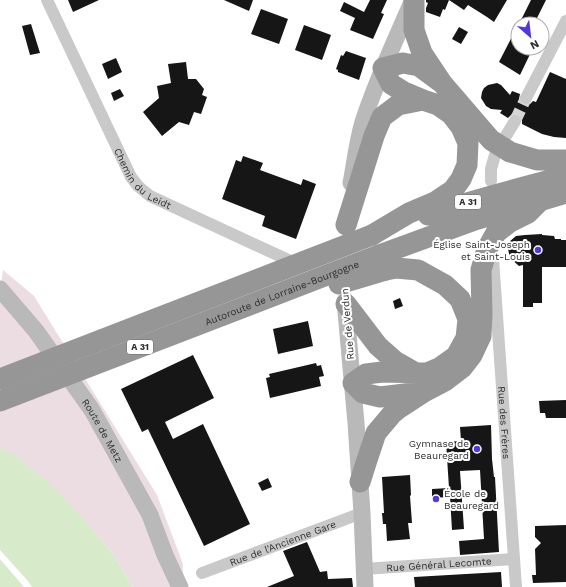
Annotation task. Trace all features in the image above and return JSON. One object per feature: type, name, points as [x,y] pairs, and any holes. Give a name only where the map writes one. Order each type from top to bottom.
[{"type":"highway","points":[[414,0],[414,30],[422,53],[442,83],[491,140],[510,152],[537,160],[566,160]]},
{"type":"highway","points":[[372,235],[409,213],[435,202],[453,190],[467,165],[468,143],[461,127],[451,114],[438,105],[404,92],[392,84],[383,68],[404,63],[419,66],[442,83]]},
{"type":"highway","points":[[346,225],[374,136],[382,117],[398,105],[423,100]]},
{"type":"highway","name":"Autoroute de Lorraine-Bourgogne","points":[[0,379],[372,235],[460,205],[566,176]]},
{"type":"highway","name":"A 31","points":[[382,262],[475,220],[566,193]]},
{"type":"highway","points":[[353,383],[363,393],[380,397],[420,382],[445,381],[462,368],[472,355],[481,336],[481,270],[487,249],[496,233],[510,222],[528,213],[542,199]]},
{"type":"highway","points":[[360,482],[376,434],[427,373],[439,368],[456,356],[466,338],[468,319],[460,299],[445,285],[418,270],[396,268],[382,262]]},
{"type":"highway","name":"Autoroute de Lorraine-Bourgogne","points":[[0,401],[279,293],[298,298],[382,262]]},
{"type":"highway","points":[[346,304],[378,346],[420,382]]},
{"type":"main road","name":"Rue de Verdun","points":[[365,587],[360,482],[343,274],[346,225],[349,194],[364,121],[383,68],[414,0]]},
{"type":"main road","name":"Route de Metz","points":[[0,289],[36,331],[92,410],[150,515],[165,555],[180,587]]},
{"type":"street","name":"Chemin du Leidt","points":[[47,0],[131,177],[138,186],[150,196],[320,274],[343,274]]},
{"type":"street","points":[[526,98],[566,21]]},
{"type":"street","points":[[504,139],[515,121]]},
{"type":"street","points":[[491,181],[491,169],[495,155]]},
{"type":"street","name":"Rue des Frères","points":[[493,259],[516,587]]},
{"type":"street","name":"Rue de l'Ancienne Gare","points":[[202,573],[362,512]]},
{"type":"street","name":"Rue Général Lecomte","points":[[364,569],[513,559]]},
{"type":"shaded area","points":[[3,270],[34,296],[157,495],[183,564],[182,587],[133,587],[113,554],[95,532],[0,448],[0,290]]},
{"type":"shaded area","points":[[0,448],[16,456],[54,487],[113,554],[133,587],[32,587],[0,550]]},
{"type":"shaded area","points":[[0,559],[24,587],[0,587]]},
{"type":"building","points":[[68,0],[99,0],[73,12]]},
{"type":"building","points":[[224,0],[253,0],[249,11]]},
{"type":"building","points":[[370,0],[387,0],[381,13],[384,14],[373,39],[350,30],[355,18],[340,11],[344,2],[364,12]]},
{"type":"building","points":[[426,0],[449,0],[440,17],[426,12],[428,3]]},
{"type":"building","points":[[449,0],[507,0],[494,22],[468,5],[464,10]]},
{"type":"building","points":[[531,0],[546,0],[538,16],[523,16]]},
{"type":"building","points":[[261,9],[288,19],[279,44],[251,34]]},
{"type":"building","points":[[31,24],[40,53],[30,55],[22,26]]},
{"type":"building","points":[[304,25],[331,35],[322,60],[295,50]]},
{"type":"building","points":[[459,27],[468,32],[461,44],[452,39]]},
{"type":"building","points":[[510,41],[510,56],[529,56],[520,75],[499,62]]},
{"type":"building","points":[[346,51],[366,58],[359,80],[338,72],[336,69],[341,55],[343,56]]},
{"type":"building","points":[[116,58],[122,72],[108,79],[102,64]]},
{"type":"building","points":[[186,62],[188,79],[196,79],[204,89],[202,95],[207,97],[201,114],[194,112],[189,125],[179,122],[162,136],[143,112],[159,98],[157,86],[171,83],[168,64]]},
{"type":"building","points":[[550,72],[566,79],[566,138],[542,134],[522,124],[522,118],[519,115],[512,114],[508,118],[500,113],[502,110],[491,109],[486,106],[481,98],[484,88],[488,85],[497,83],[501,85],[510,95],[512,91],[520,94],[519,99],[522,104],[526,105],[533,101],[536,102]]},
{"type":"building","points":[[120,89],[124,96],[114,101],[111,93]]},
{"type":"building","points":[[243,156],[263,163],[260,170],[301,185],[303,179],[316,184],[296,239],[262,226],[265,216],[222,199],[236,160],[241,162]]},
{"type":"building","points":[[542,234],[554,236],[555,239],[566,240],[566,267],[542,267],[542,303],[533,303],[533,307],[523,307],[523,265],[519,266],[510,258],[508,249],[509,242],[516,236]]},
{"type":"building","points":[[400,298],[403,306],[395,309],[393,301]]},
{"type":"building","points":[[308,321],[313,346],[278,354],[273,329]]},
{"type":"building","points":[[193,355],[214,398],[165,422],[173,439],[203,424],[250,524],[204,546],[148,429],[142,432],[121,389]]},
{"type":"building","points":[[316,363],[317,366],[321,365],[324,376],[319,377],[321,386],[270,398],[266,378],[270,377],[269,374]]},
{"type":"building","points":[[566,400],[566,418],[546,418],[545,413],[540,413],[539,401]]},
{"type":"building","points":[[491,425],[499,552],[460,555],[459,541],[484,539],[480,470],[460,471],[464,529],[452,530],[450,497],[432,498],[432,489],[449,488],[446,442],[461,441],[460,427]]},
{"type":"building","points":[[410,475],[412,523],[408,523],[410,539],[387,541],[386,524],[383,524],[382,513],[384,513],[382,477]]},
{"type":"building","points":[[268,478],[272,487],[262,491],[258,483]]},
{"type":"building","points":[[566,525],[566,582],[533,583],[532,575],[536,575],[535,549],[541,543],[535,537],[535,526]]},
{"type":"building","points":[[307,542],[320,572],[327,571],[328,579],[352,578],[353,587],[267,587],[294,576],[283,551]]},
{"type":"building","points":[[501,572],[502,587],[415,587],[414,577]]},
{"type":"tunnel","points":[[515,121],[526,98]]},
{"type":"place","name":"Église Saint-Joseph et Saint-Louis","points":[[538,250]]},
{"type":"place","name":"Gymnase de Beauregard","points":[[477,449]]},
{"type":"place","name":"École de Beauregard","points":[[436,499]]}]
